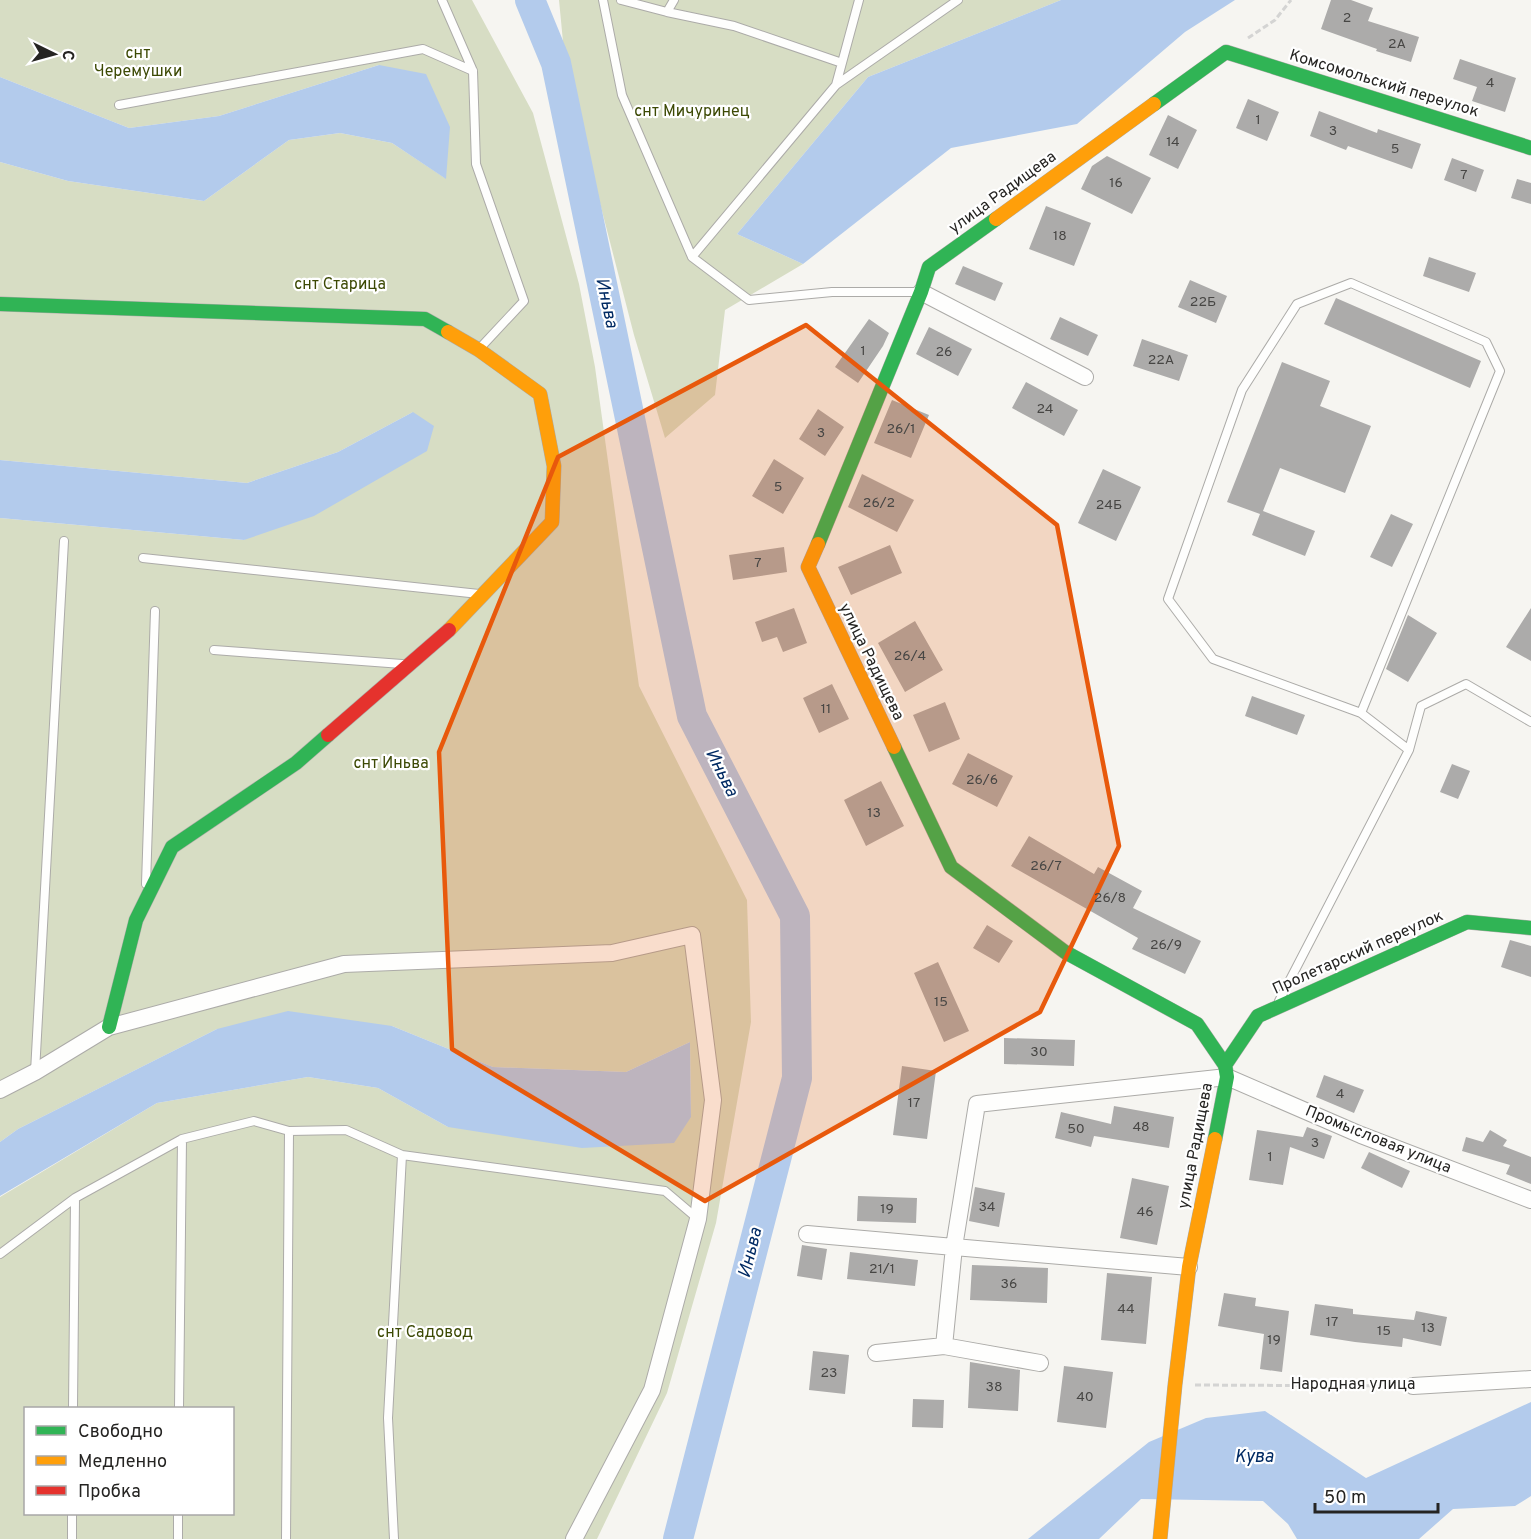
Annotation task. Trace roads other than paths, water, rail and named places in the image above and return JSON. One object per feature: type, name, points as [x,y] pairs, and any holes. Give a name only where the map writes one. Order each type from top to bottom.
[{"type":"street","name":"Комсомольский переулок","points":[[1226,52],[1531,148]]},
{"type":"street","name":"улица Радищева","points":[[1161,1535],[1189,1267],[1226,1071],[1197,1024],[1065,952],[951,867],[808,567],[921,292],[929,267],[1226,52]]},
{"type":"street","points":[[921,292],[1085,377]]},
{"type":"street","points":[[0,304],[425,319],[479,350],[540,394],[554,466],[552,522],[448,631],[296,763],[172,847],[136,920],[110,1027]]},
{"type":"street","name":"Пролетарский переулок","points":[[1226,1071],[1258,1016],[1467,922],[1531,928]]},
{"type":"street","points":[[0,1090],[110,1027],[344,964],[612,953],[692,935],[713,1100],[698,1219],[652,1390],[574,1539]]},
{"type":"street","points":[[944,1346],[954,1247],[977,1104],[1226,1071]]},
{"type":"street","name":"Промысловая улица","points":[[1226,1071],[1361,1135],[1531,1200]]},
{"type":"street","points":[[807,1234],[1189,1267]]},
{"type":"street","points":[[876,1353],[944,1346],[1040,1362]]},
{"type":"street","name":"Народная улица","points":[[1413,1386],[1531,1379]]},
{"type":"lane","points":[[442,0],[473,71],[476,164],[524,301],[479,350]]},
{"type":"lane","points":[[603,0],[622,95],[692,256],[748,300],[832,292],[921,292]]},
{"type":"lane","points":[[621,0],[734,26],[842,63]]},
{"type":"lane","points":[[667,12],[674,0]]},
{"type":"lane","points":[[836,85],[859,0]]},
{"type":"lane","points":[[692,256],[836,85],[958,1]]},
{"type":"lane","points":[[119,105],[423,49],[473,71]]},
{"type":"lane","points":[[1361,713],[1500,371],[1486,342],[1351,283],[1297,304],[1242,390],[1168,599],[1213,659],[1361,713],[1409,750]]},
{"type":"lane","points":[[35,1072],[64,541]]},
{"type":"lane","points":[[143,558],[483,594]]},
{"type":"lane","points":[[145,902],[155,611]]},
{"type":"lane","points":[[214,650],[409,664]]},
{"type":"lane","points":[[1275,1009],[1409,750],[1421,706],[1466,684],[1531,722]]},
{"type":"lane","points":[[0,1254],[75,1198],[182,1139],[254,1121],[289,1131],[346,1131],[402,1155],[664,1191],[698,1219]]},
{"type":"lane","points":[[286,1539],[289,1131]]},
{"type":"lane","points":[[179,1407],[182,1139]]},
{"type":"lane","points":[[394,1539],[388,1418],[402,1155]]},
{"type":"lane","points":[[73,1407],[75,1198]]},
{"type":"lane","points":[[72,1515],[72,1539]]},
{"type":"lane","points":[[178,1515],[178,1539]]},
{"type":"water","points":[[1061,0],[1235,0],[1185,32],[1077,124],[951,148],[803,264],[737,234],[868,77]]},
{"type":"water","points":[[379,65],[426,74],[450,127],[446,179],[392,143],[340,133],[289,140],[204,201],[68,181],[0,162],[0,77],[129,128],[219,116]]},
{"type":"water","points":[[413,412],[434,426],[427,451],[314,516],[244,540],[0,518],[0,460],[247,483],[338,452]]},
{"type":"water","points":[[288,1011],[392,1026],[493,1067],[626,1072],[690,1042],[691,1117],[674,1143],[582,1148],[448,1127],[378,1088],[308,1077],[157,1103],[0,1196],[0,1142],[18,1129],[217,1029]]},
{"type":"water","name":"Кува","points":[[1531,1402],[1531,1496],[1515,1506],[1453,1509],[1419,1539],[1297,1539],[1288,1524],[1263,1501],[1141,1499],[1099,1539],[1028,1539],[1149,1442],[1206,1418],[1265,1411],[1366,1478]]},
{"type":"waterway","name":"Иньва","points":[[530,0],[556,63],[692,716],[795,916],[797,1078],[678,1539]]},
{"type":"park label","name":"снт Черемушки","points":[[138,63]]},
{"type":"park label","name":"снт Мичуринец","points":[[692,112]]},
{"type":"park label","name":"снт Старица","points":[[340,285]]},
{"type":"park label","name":"снт Иньва","points":[[391,764]]},
{"type":"park label","name":"снт Садовод","points":[[425,1333]]}]
